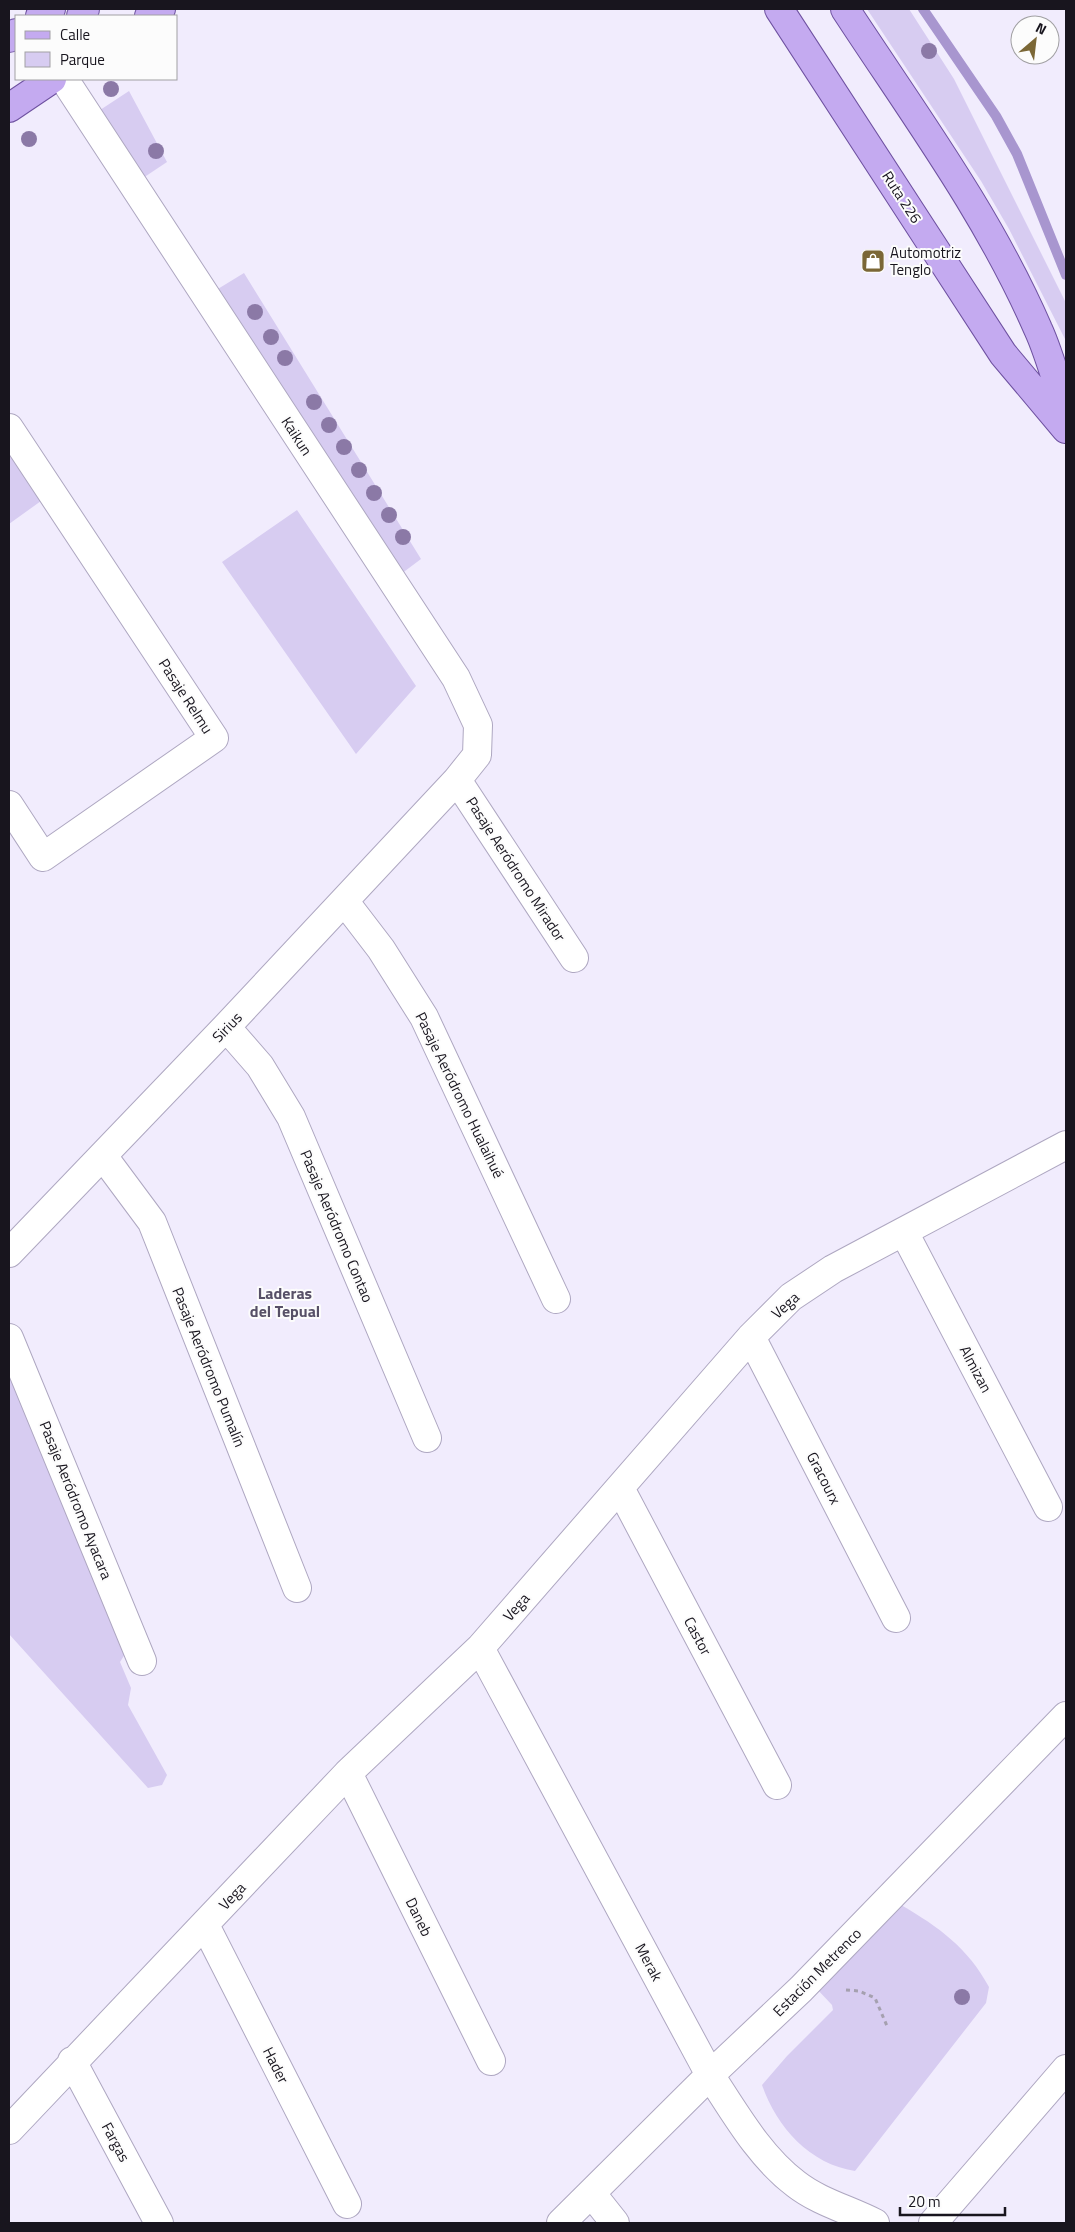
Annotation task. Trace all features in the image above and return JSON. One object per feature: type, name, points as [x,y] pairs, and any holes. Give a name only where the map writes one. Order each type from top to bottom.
[{"type":"main road","name":"Ruta 226","points":[[779,9],[1003,354],[1066,429]]},
{"type":"main road","points":[[844,9],[954,174],[990,233],[1038,330],[1066,411]]},
{"type":"main road","points":[[9,108],[51,80]]},
{"type":"street","name":"Kaikun","points":[[65,80],[456,678],[478,725],[477,755],[450,789]]},
{"type":"street","name":"Pasaje Relmu","points":[[9,428],[214,738],[43,857],[9,805]]},
{"type":"street","name":"Sirius","points":[[9,1253],[345,902],[450,789]]},
{"type":"street","name":"Pasaje Aeródromo Mirador","points":[[450,789],[574,958]]},
{"type":"street","name":"Pasaje Aeródromo Hualaihué","points":[[345,902],[381,949],[424,1017],[556,1299]]},
{"type":"street","name":"Pasaje Aeródromo Contao","points":[[226,1027],[260,1066],[291,1117],[427,1438]]},
{"type":"street","name":"Vega","points":[[9,2130],[72,2061],[205,1925],[348,1773],[480,1648],[751,1337],[791,1297],[834,1269],[1066,1145]]},
{"type":"street","name":"Pasaje Aeródromo Pumalín","points":[[103,1156],[152,1222],[297,1588]]},
{"type":"street","name":"Almizan","points":[[904,1232],[1048,1507]]},
{"type":"street","name":"Gracourx","points":[[751,1337],[896,1618]]},
{"type":"street","name":"Pasaje Aeródromo Ayacara","points":[[9,1338],[142,1661]]},
{"type":"street","name":"Castor","points":[[620,1488],[777,1785]]},
{"type":"street","name":"Merak","points":[[480,1648],[710,2075],[738,2118],[769,2159],[796,2185],[875,2223]]},
{"type":"street","name":"Estación Metrenco","points":[[561,2223],[710,2075],[801,1990],[1066,1716]]},
{"type":"street","name":"Daneb","points":[[348,1773],[490,2061]]},
{"type":"street","name":"Hader","points":[[205,1925],[347,2204]]},
{"type":"street","name":"Fargas","points":[[72,2061],[159,2223]]},
{"type":"street","points":[[933,2223],[1066,2069]]},
{"type":"street","points":[[592,2194],[616,2223]]},
{"type":"path","points":[[860,1991],[874,1998],[887,2026]]},
{"type":"green space","points":[[867,9],[909,9],[954,79],[1066,303],[1066,341],[1009,229],[981,181]]},
{"type":"green space","points":[[129,91],[167,162],[137,182],[94,114]]},
{"type":"green space","points":[[244,273],[421,559],[401,574],[208,295]]},
{"type":"green space","points":[[9,451],[41,501],[9,524]]},
{"type":"green space","points":[[297,510],[416,686],[356,754],[222,562]]},
{"type":"green space","points":[[9,1353],[125,1654],[120,1662],[131,1688],[128,1705],[167,1775],[162,1785],[148,1788],[9,1634]]},
{"type":"green space","points":[[901,1905],[940,1930],[962,1950],[981,1973],[989,1987],[986,2003],[855,2171],[824,2161],[797,2142],[777,2116],[768,2101],[762,2085],[787,2056],[833,2010],[832,2005],[816,1988]]},
{"type":"waterway","points":[[923,9],[996,116],[1017,154],[1066,275]]},
{"type":"place","name":"Automotriz Tenglo","points":[[873,261]]},
{"type":"district","name":"Laderas del Tepual","points":[[285,1302]]}]
